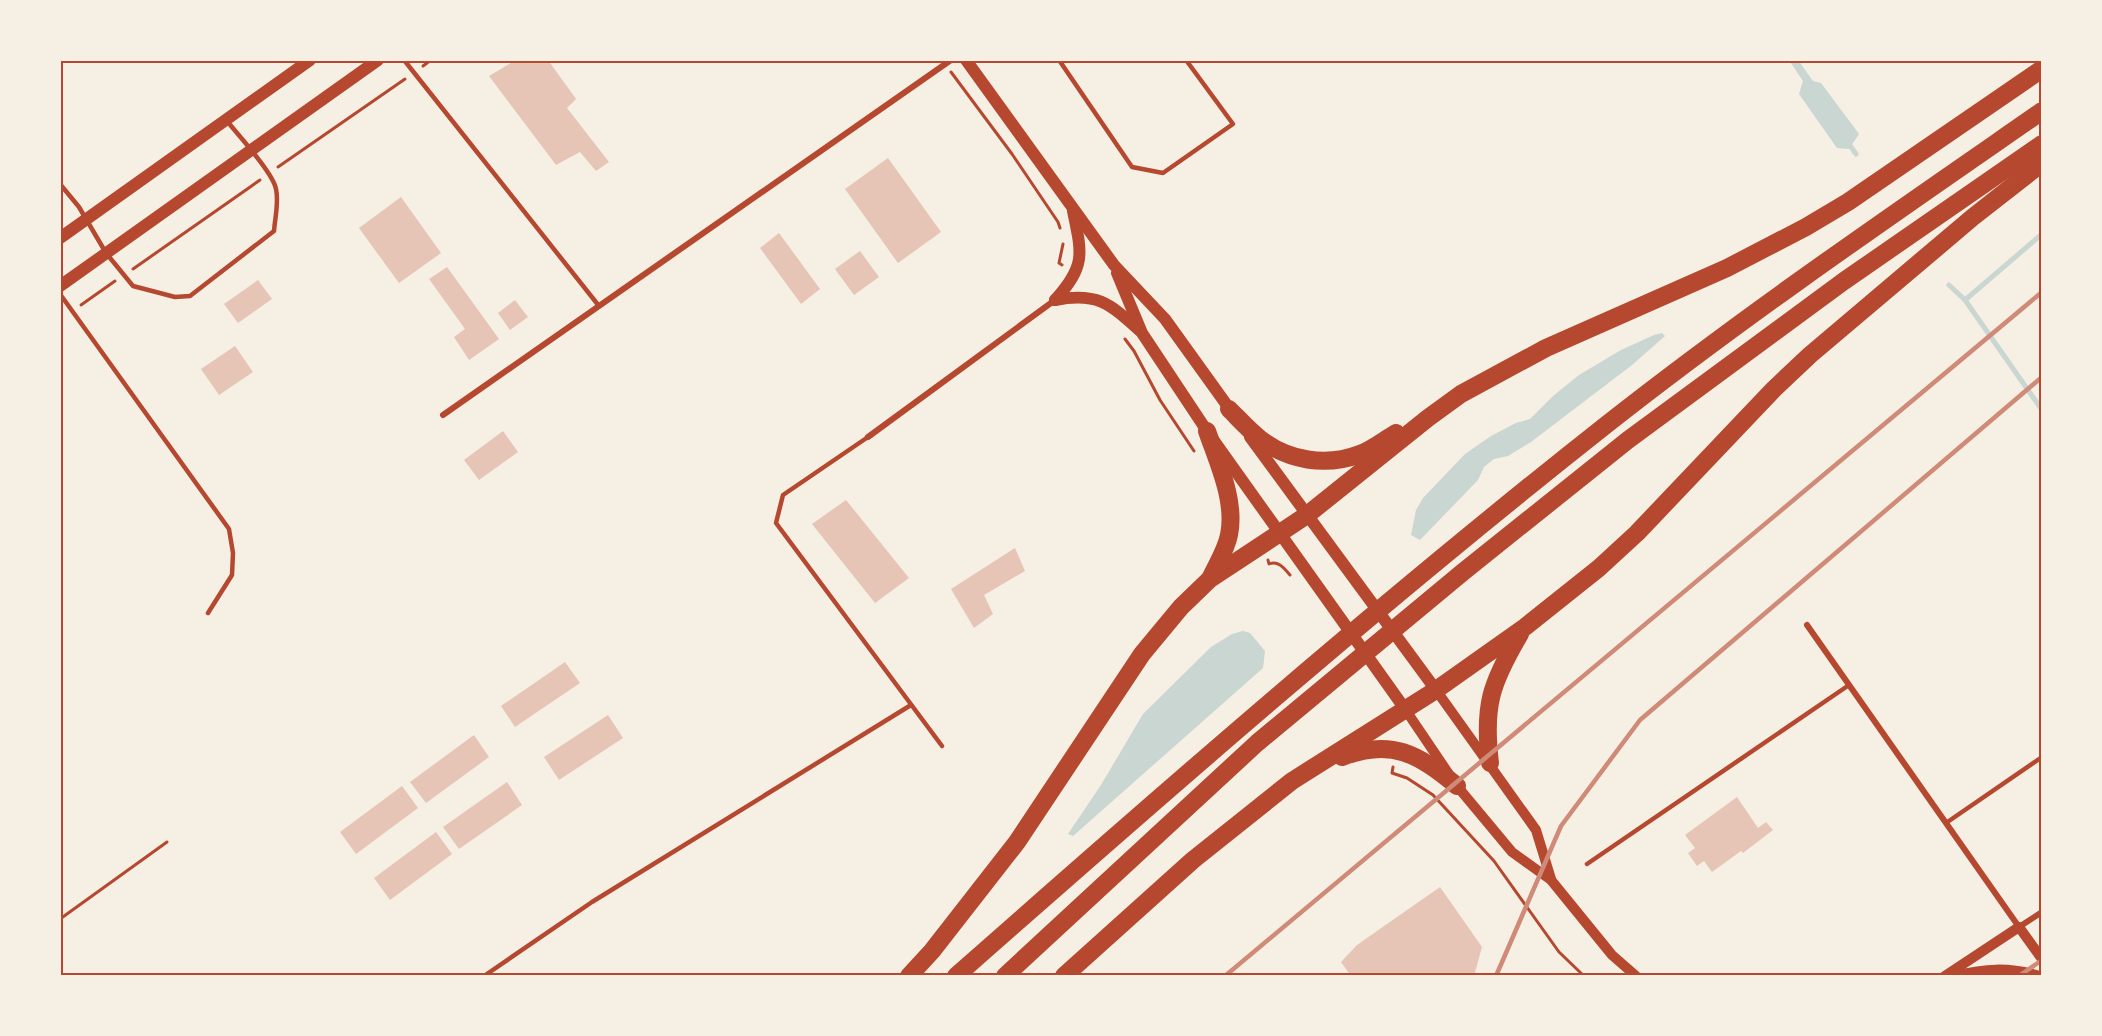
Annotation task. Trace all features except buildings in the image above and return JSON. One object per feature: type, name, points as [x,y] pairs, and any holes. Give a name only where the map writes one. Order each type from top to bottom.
[{"type":"highway","points":[[909,976],[932,951],[1017,842],[1142,654],[1180,608],[1210,579],[1308,515],[1461,394],[1546,348],[1727,268],[1814,222],[1848,202],[2042,69]]},
{"type":"highway","points":[[956,976],[1261,709],[1446,554],[1608,423],[1828,258],[2042,111]]},
{"type":"highway","points":[[1005,976],[1257,743],[1481,558],[1656,420],[1844,281],[2042,144]]},
{"type":"highway","points":[[1064,976],[1193,860],[1292,781],[1410,716],[1441,696],[1599,568],[1637,533],[1774,389],[1810,355],[1973,217],[2042,163]]},
{"type":"highway","points":[[1229,409],[1259,438],[1274,447],[1303,459],[1318,461],[1345,459],[1362,453],[1428,418]]},
{"type":"highway","points":[[1207,431],[1226,487],[1231,513],[1229,537],[1210,579]]},
{"type":"highway","points":[[1490,763],[1487,740],[1488,708],[1497,676],[1525,627]]},
{"type":"highway","points":[[1292,781],[1342,757],[1380,748],[1420,758],[1457,786]]},
{"type":"main road","points":[[60,238],[310,60]]},
{"type":"main road","points":[[60,286],[378,60]]},
{"type":"main road","points":[[966,60],[1114,265],[1166,319],[1229,409],[1441,696]]},
{"type":"main road","points":[[1055,300],[1071,283],[1077,272],[1080,245],[1072,204]]},
{"type":"main road","points":[[1114,265],[1142,333],[1207,431],[1410,716]]},
{"type":"main road","points":[[1055,300],[1075,296],[1095,299],[1113,307],[1142,333]]},
{"type":"street","points":[[443,415],[951,60]]},
{"type":"street","points":[[868,436],[1055,300]]},
{"type":"street","points":[[1806,625],[2042,959]]},
{"type":"street","points":[[1441,696],[1536,830],[1551,880]]},
{"type":"street","points":[[1410,716],[1457,786],[1512,852],[1551,880],[1612,956],[1636,976]]},
{"type":"street","points":[[1946,976],[2042,912]]},
{"type":"street","points":[[1952,976],[1991,968],[2025,971],[2040,976]]},
{"type":"lane","points":[[404,60],[599,306]]},
{"type":"lane","points":[[1059,60],[1132,167],[1163,173],[1233,124],[1186,60]]},
{"type":"lane","points":[[60,184],[86,219],[106,253],[133,286],[175,297],[190,296],[274,231],[276,187],[269,174],[226,119]]},
{"type":"lane","points":[[60,294],[229,529],[233,553],[232,575],[208,614]]},
{"type":"lane","points":[[868,436],[783,495],[776,523],[942,746]]},
{"type":"lane","points":[[1587,864],[1849,685]]},
{"type":"lane","points":[[484,976],[592,902],[911,705]]},
{"type":"lane","points":[[1946,823],[2042,757]]},
{"type":"path","points":[[282,165],[408,77]]},
{"type":"path","points":[[959,80],[1052,212],[1061,232]]},
{"type":"path","points":[[137,266],[259,181]]},
{"type":"path","points":[[1063,243],[1059,263],[1063,266]]},
{"type":"path","points":[[82,305],[112,284]]},
{"type":"path","points":[[1120,333],[1134,351],[1160,400],[1196,454]]},
{"type":"path","points":[[1268,560],[1269,564],[1273,562],[1280,564],[1294,581]]},
{"type":"path","points":[[1393,769],[1392,773],[1407,778],[1432,795],[1494,861],[1559,952],[1584,976]]},
{"type":"path","points":[[60,919],[167,842]]},
{"type":"shaded area","points":[[1789,60],[1798,60],[1813,81],[1821,83],[1859,134],[1849,149],[1837,148],[1799,94],[1803,81]]},
{"type":"shaded area","points":[[1662,333],[1665,336],[1632,365],[1531,442],[1508,456],[1494,459],[1484,467],[1478,480],[1420,540],[1411,535],[1416,510],[1423,498],[1465,454],[1491,436],[1516,423],[1530,419],[1579,375],[1621,350]]},
{"type":"shaded area","points":[[1243,631],[1250,633],[1265,651],[1263,668],[1073,836],[1068,834],[1101,785],[1143,714],[1211,647],[1232,634]]},
{"type":"waterway","points":[[1846,140],[1856,154]]},
{"type":"waterway","points":[[1965,300],[2042,234]]},
{"type":"waterway","points":[[1949,285],[1965,300],[2042,410]]},
{"type":"railway","points":[[1225,976],[2042,292]]},
{"type":"railway","points":[[1496,976],[1561,826],[1640,720],[2042,377]]},
{"type":"railway","points":[[2019,976],[2042,960]]}]
